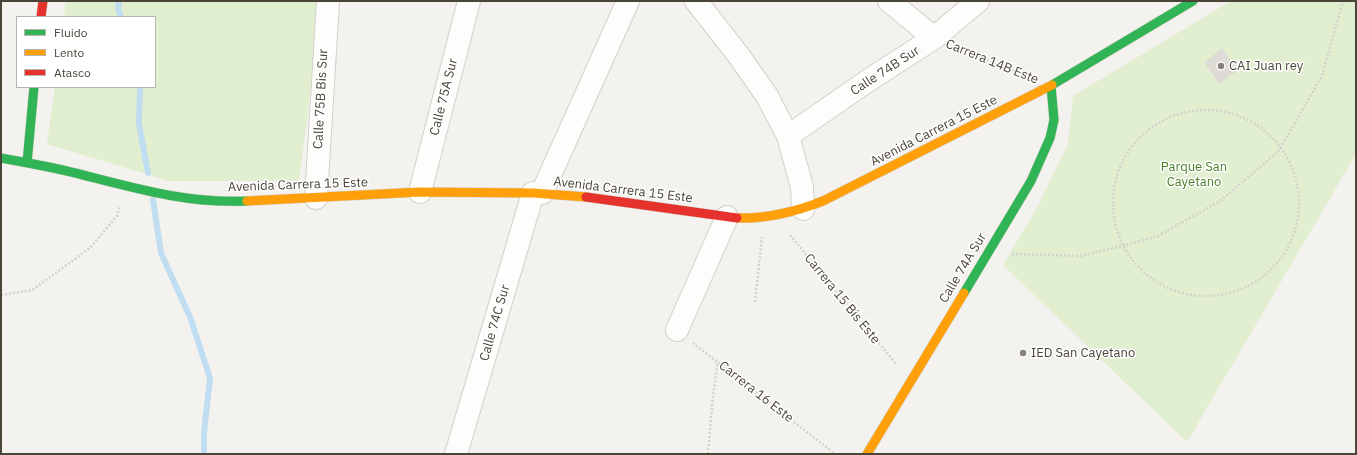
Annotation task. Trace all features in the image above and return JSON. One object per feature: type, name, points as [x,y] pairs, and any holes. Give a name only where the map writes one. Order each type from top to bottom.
[{"type":"main road","points":[[41,16],[43,1]]},
{"type":"main road","name":"Avenida Carrera 15 Este","points":[[1,158],[66,171],[174,197],[204,200],[243,201],[420,192],[537,193],[599,198],[727,217],[775,216],[803,209],[822,201],[1051,86],[1193,1]]},
{"type":"main road","name":"Calle 74A Sur","points":[[867,454],[1031,181],[1050,138],[1054,120],[1051,86]]},
{"type":"main road","points":[[26,163],[34,88]]},
{"type":"street","name":"Calle 75B Bis Sur","points":[[316,198],[328,1]]},
{"type":"street","name":"Calle 75A Sur","points":[[420,192],[469,1]]},
{"type":"street","name":"Calle 74C Sur","points":[[456,454],[537,193],[628,1]]},
{"type":"street","points":[[696,1],[739,56],[766,96],[788,136],[802,187],[803,209]]},
{"type":"street","points":[[889,1],[934,38]]},
{"type":"street","name":"Calle 74B Sur","points":[[788,136],[869,80],[934,38],[978,1]]},
{"type":"street","points":[[677,330],[727,217]]},
{"type":"path","points":[[988,253],[1080,256],[1158,236],[1220,201],[1281,148],[1322,76],[1342,1]]},
{"type":"path","name":"Carrera 14B Este","points":[[934,38],[1051,86]]},
{"type":"path","points":[[1200,109],[1233,112],[1262,127],[1284,151],[1297,180],[1299,210],[1292,239],[1277,264],[1254,284],[1227,295],[1198,297],[1169,290],[1144,274],[1125,252],[1122,246],[1114,224],[1112,192],[1122,161],[1141,134],[1169,116],[1200,109]]},
{"type":"path","points":[[1,295],[32,290],[90,248],[117,216],[126,186]]},
{"type":"path","name":"Carrera 15 Bis Este","points":[[775,216],[910,382]]},
{"type":"path","points":[[755,302],[764,217]]},
{"type":"path","name":"Carrera 16 Este","points":[[677,330],[835,454]]},
{"type":"path","points":[[708,454],[713,395],[718,362]]},
{"type":"green space","points":[[66,1],[318,1],[311,88],[299,181],[169,181],[47,144],[55,88],[156,88],[156,16],[64,16]]},
{"type":"green space","name":"Parque San Cayetano","points":[[1231,1],[1356,1],[1356,154],[1187,442],[1003,265],[1037,208],[1068,144],[1073,96]]},
{"type":"building","name":"CAI Juan rey","points":[[1222,49],[1237,70],[1219,83],[1205,63]]},
{"type":"waterway","points":[[119,1],[118,9],[121,16]]},
{"type":"waterway","points":[[140,88],[139,124],[148,173]]},
{"type":"waterway","points":[[153,200],[161,253],[190,317],[210,378],[204,433],[204,454]]},
{"type":"traffic: fast","points":[[1052,85],[1193,1]]},
{"type":"traffic: fast","points":[[964,293],[1031,181],[1050,138],[1054,120],[1051,86]]},
{"type":"traffic: fast","points":[[27,163],[34,88]]},
{"type":"traffic: fast","points":[[1,158],[59,169],[134,188],[178,197],[200,200],[247,201]]},
{"type":"traffic: slow","points":[[737,218],[781,214],[823,201],[1052,85]]},
{"type":"traffic: slow","points":[[247,201],[420,192],[533,193],[586,197]]},
{"type":"traffic: slow","points":[[867,454],[964,293]]},
{"type":"traffic: jam","points":[[41,16],[43,1]]},
{"type":"traffic: jam","points":[[586,197],[737,218]]},
{"type":"place","name":"CAI Juan rey","points":[[1221,66]]},
{"type":"place","name":"IED San Cayetano","points":[[1023,353]]}]
